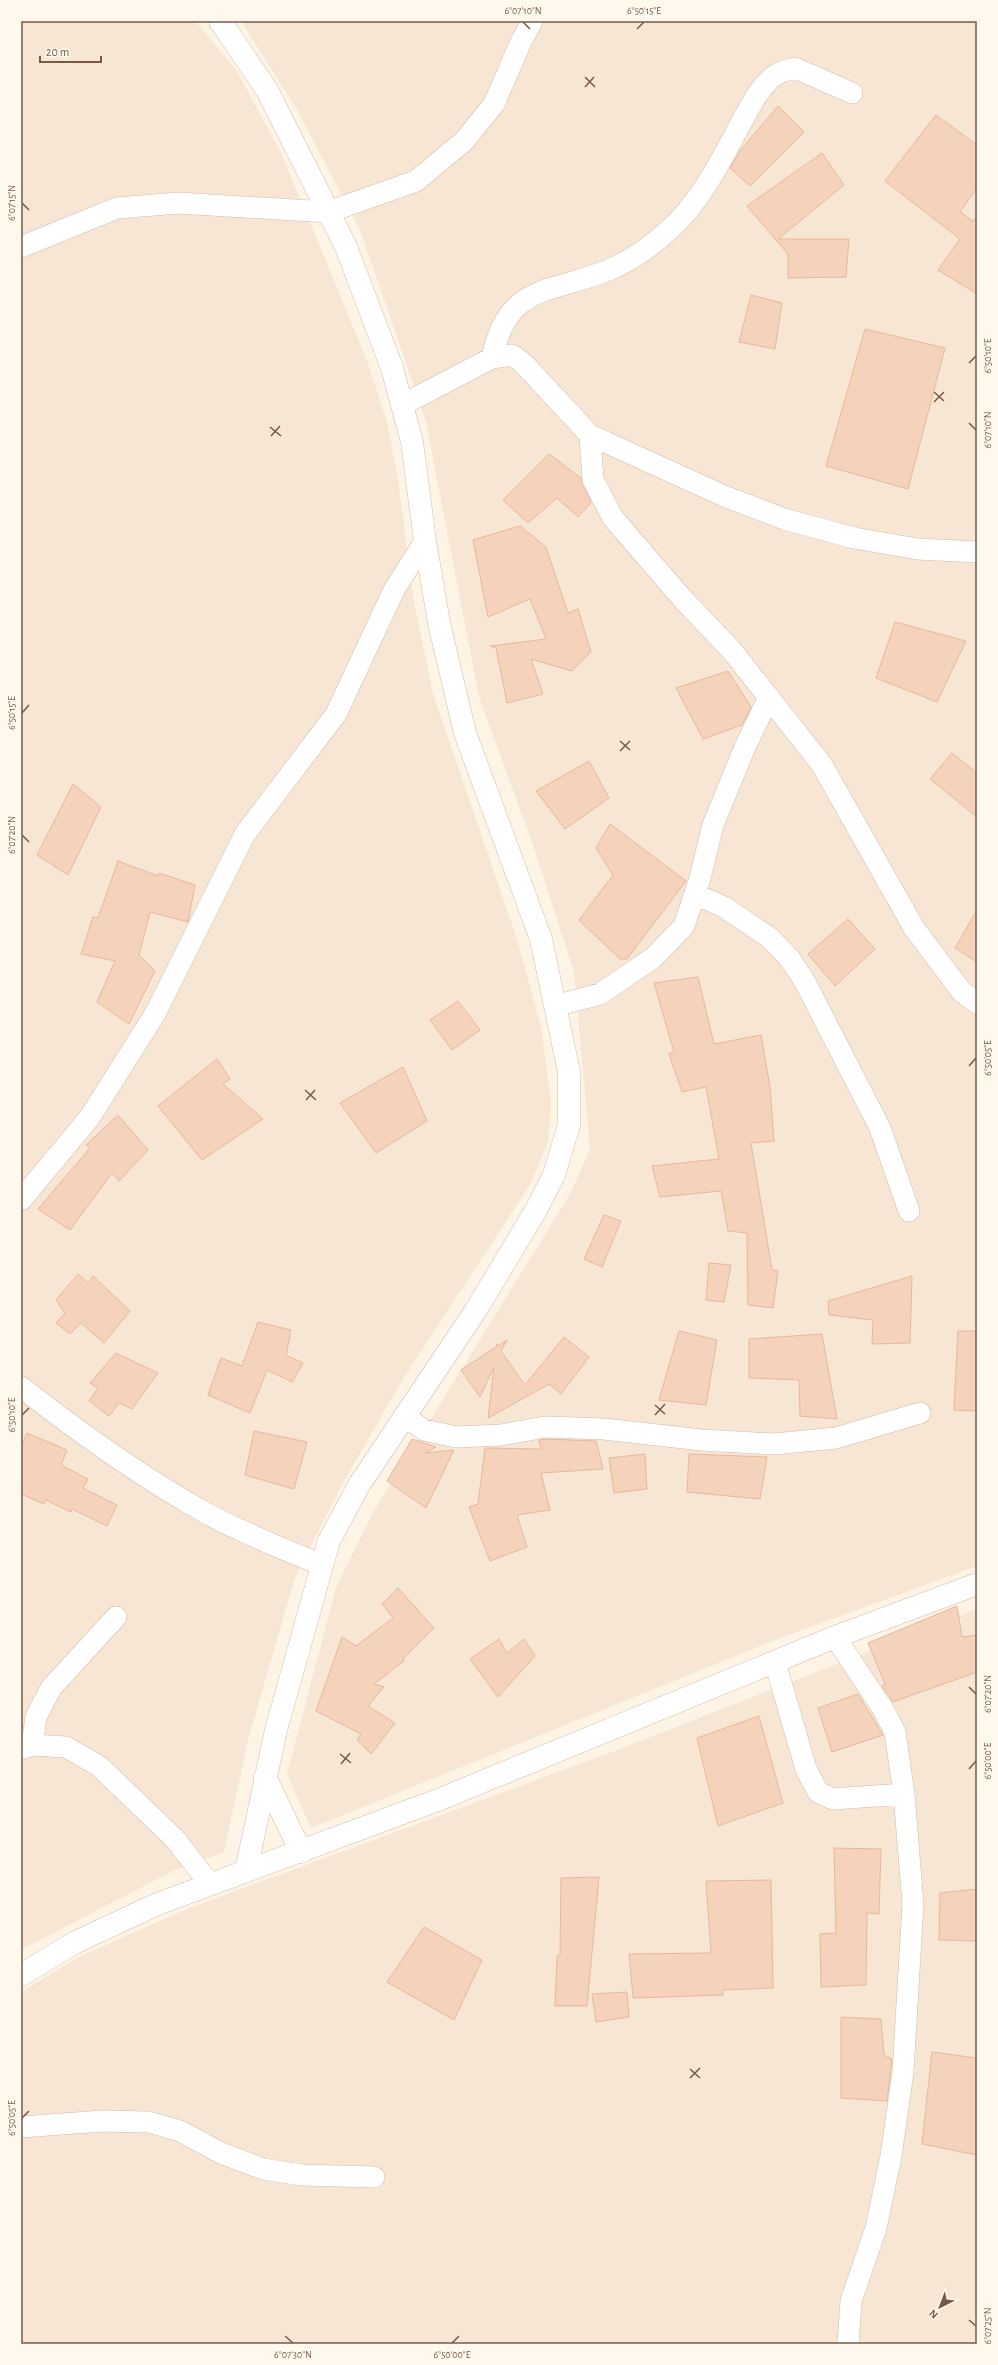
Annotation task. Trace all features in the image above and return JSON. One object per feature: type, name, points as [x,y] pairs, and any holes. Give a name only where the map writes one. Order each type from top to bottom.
[{"type":"main road","points":[[220,21],[267,90],[346,247],[390,361],[412,442],[425,542],[439,623],[465,733],[541,939],[569,1072],[569,1125],[554,1175],[536,1210],[476,1310],[359,1485],[329,1541],[276,1730],[246,1871]]},
{"type":"main road","points":[[21,1975],[74,1943],[154,1905],[301,1852],[438,1800],[835,1637],[977,1584]]},
{"type":"main road","points":[[265,1777],[301,1852]]},
{"type":"street","points":[[21,247],[117,208],[147,204],[178,203],[328,212],[416,181],[464,141],[494,104],[520,44],[532,21]]},
{"type":"street","points":[[492,358],[496,339],[510,312],[540,291],[582,280],[612,269],[635,255],[668,231],[686,214],[706,187],[759,93],[778,73],[795,68],[852,93]]},
{"type":"street","points":[[402,405],[492,358],[512,355],[524,363],[569,415],[590,435],[688,480],[784,519],[854,538],[918,549],[977,552]]},
{"type":"street","points":[[590,435],[593,480],[613,518],[681,597],[733,652],[768,699],[822,765],[914,928],[962,992],[977,1003]]},
{"type":"street","points":[[21,1200],[90,1117],[155,1014],[245,834],[336,714],[394,590],[425,542]]},
{"type":"street","points":[[555,1006],[600,994],[653,958],[684,926],[695,894],[713,825],[745,747],[768,699]]},
{"type":"street","points":[[695,894],[724,907],[770,938],[790,959],[805,982],[880,1128],[909,1211]]},
{"type":"street","points":[[21,1387],[70,1425],[162,1487],[207,1513],[260,1540],[322,1565]]},
{"type":"street","points":[[404,1416],[424,1430],[456,1437],[501,1435],[546,1427],[604,1429],[702,1440],[774,1444],[836,1438],[920,1413]]},
{"type":"street","points":[[116,1617],[51,1688],[36,1716],[26,1747],[66,1747],[99,1766],[174,1839],[210,1884]]},
{"type":"street","points":[[835,1637],[883,1709],[895,1732],[904,1794],[913,1904],[903,2072],[891,2156],[876,2228],[851,2301],[848,2344]]},
{"type":"street","points":[[775,1662],[806,1769],[818,1792],[833,1799],[904,1794]]},
{"type":"street","points":[[21,2128],[102,2121],[149,2122],[180,2131],[221,2153],[263,2169],[302,2175],[374,2177]]},
{"type":"shaded area","points":[[21,21],[195,21],[237,71],[282,155],[366,358],[387,422],[398,480],[414,602],[433,694],[518,942],[541,1027],[551,1102],[548,1142],[531,1183],[403,1379],[343,1483],[295,1577],[248,1740],[224,1852],[173,1871],[21,1950]]},
{"type":"shaded area","points":[[241,21],[977,21],[977,1566],[780,1638],[311,1828],[287,1774],[336,1588],[372,1514],[569,1196],[590,1149],[574,972],[534,848],[479,697],[426,422],[361,232],[299,113]]},
{"type":"shaded area","points":[[977,1609],[977,2344],[21,2344],[21,1992],[79,1957],[187,1909],[612,1752]]},
{"type":"building","points":[[778,106],[804,132],[750,186],[730,168],[740,151]]},
{"type":"building","points":[[936,115],[977,145],[977,188],[960,212],[973,221],[977,216],[977,294],[938,270],[960,239],[885,181]]},
{"type":"building","points":[[822,153],[844,185],[778,239],[849,239],[846,277],[788,278],[788,254],[747,206]]},
{"type":"building","points":[[751,295],[782,303],[775,349],[739,342]]},
{"type":"building","points":[[865,329],[945,348],[908,489],[826,466]]},
{"type":"building","points":[[549,454],[581,478],[591,503],[578,517],[557,498],[528,523],[503,500]]},
{"type":"building","points":[[520,526],[546,547],[568,613],[578,609],[591,652],[572,671],[531,659],[543,694],[507,703],[496,648],[490,646],[546,639],[530,599],[488,617],[473,540]]},
{"type":"building","points":[[895,622],[966,641],[937,702],[876,678]]},
{"type":"building","points":[[728,671],[751,707],[742,725],[703,739],[676,688]]},
{"type":"building","points":[[952,753],[977,773],[977,817],[930,779]]},
{"type":"building","points":[[589,761],[609,798],[565,829],[536,791]]},
{"type":"building","points":[[73,784],[101,807],[68,875],[37,855]]},
{"type":"building","points":[[610,824],[686,881],[627,959],[620,959],[579,920],[613,875],[596,848]]},
{"type":"building","points":[[118,861],[158,876],[159,873],[195,885],[188,922],[150,912],[139,955],[155,971],[129,1024],[97,1002],[115,961],[81,954],[93,917],[98,918]]},
{"type":"building","points":[[977,910],[977,962],[955,948]]},
{"type":"building","points":[[848,919],[875,949],[835,986],[808,954]]},
{"type":"building","points":[[698,977],[714,1044],[761,1035],[770,1087],[774,1141],[751,1143],[772,1270],[778,1271],[773,1308],[748,1305],[747,1233],[728,1231],[721,1191],[660,1197],[652,1166],[719,1159],[706,1087],[682,1092],[669,1054],[674,1052],[654,983]]},
{"type":"building","points":[[458,1001],[480,1030],[452,1050],[430,1020]]},
{"type":"building","points":[[217,1059],[230,1079],[223,1084],[263,1119],[202,1160],[158,1106]]},
{"type":"building","points":[[403,1067],[427,1121],[376,1153],[340,1103]]},
{"type":"building","points":[[118,1115],[148,1150],[119,1181],[112,1173],[70,1230],[38,1209],[90,1148],[86,1145]]},
{"type":"building","points":[[604,1215],[621,1221],[602,1267],[584,1259]]},
{"type":"building","points":[[709,1263],[731,1265],[724,1302],[706,1300]]},
{"type":"building","points":[[78,1274],[88,1283],[93,1276],[130,1311],[104,1343],[81,1323],[70,1334],[56,1323],[65,1313],[56,1300]]},
{"type":"building","points":[[912,1276],[910,1343],[872,1344],[873,1320],[829,1315],[828,1301]]},
{"type":"building","points":[[258,1322],[291,1330],[286,1355],[303,1363],[292,1382],[267,1370],[250,1413],[208,1395],[221,1358],[242,1366]]},
{"type":"building","points":[[679,1331],[717,1340],[706,1405],[659,1400]]},
{"type":"building","points":[[958,1331],[977,1331],[977,1411],[954,1410]]},
{"type":"building","points":[[822,1334],[837,1419],[800,1416],[799,1380],[749,1378],[749,1339]]},
{"type":"building","points":[[564,1337],[589,1357],[561,1394],[549,1384],[488,1418],[494,1367],[480,1397],[461,1370],[496,1347],[497,1344],[498,1346],[507,1340],[501,1351],[525,1385]]},
{"type":"building","points":[[116,1353],[158,1373],[132,1409],[119,1403],[109,1416],[89,1401],[98,1388],[90,1383]]},
{"type":"building","points":[[254,1431],[307,1442],[294,1489],[245,1475]]},
{"type":"building","points":[[27,1433],[67,1450],[61,1465],[88,1479],[83,1488],[117,1505],[107,1526],[72,1509],[71,1512],[46,1500],[44,1504],[21,1494],[21,1447]]},
{"type":"building","points":[[412,1439],[436,1447],[425,1453],[454,1450],[426,1508],[387,1481]]},
{"type":"building","points":[[539,1440],[596,1441],[603,1469],[541,1473],[550,1510],[517,1515],[527,1547],[490,1561],[469,1507],[478,1504],[485,1448],[541,1449]]},
{"type":"building","points":[[645,1454],[647,1489],[614,1493],[609,1458]]},
{"type":"building","points":[[689,1454],[767,1457],[760,1499],[687,1492]]},
{"type":"building","points":[[398,1588],[434,1628],[403,1659],[404,1661],[374,1684],[384,1687],[368,1706],[395,1723],[371,1754],[357,1740],[361,1734],[316,1711],[342,1637],[356,1646],[393,1618],[382,1604]]},
{"type":"building","points":[[957,1606],[962,1637],[977,1635],[977,1672],[893,1702],[882,1686],[885,1684],[868,1643]]},
{"type":"building","points":[[499,1639],[507,1653],[524,1639],[535,1656],[498,1697],[470,1659]]},
{"type":"building","points":[[858,1694],[883,1735],[832,1752],[818,1708]]},
{"type":"building","points":[[759,1716],[783,1803],[718,1826],[697,1738]]},
{"type":"building","points":[[834,1848],[881,1849],[879,1914],[867,1913],[866,1985],[821,1987],[820,1934],[836,1933]]},
{"type":"building","points":[[599,1877],[587,2006],[555,2006],[557,1956],[560,1955],[561,1878]]},
{"type":"building","points":[[771,1880],[773,1988],[723,1990],[723,1995],[633,1998],[629,1954],[711,1953],[706,1881]]},
{"type":"building","points":[[977,1889],[977,1941],[939,1940],[940,1893]]},
{"type":"building","points":[[424,1927],[482,1960],[454,2020],[387,1982]]},
{"type":"building","points":[[627,1992],[629,2017],[596,2022],[592,1994]]},
{"type":"building","points":[[841,2017],[881,2019],[884,2055],[892,2059],[887,2101],[841,2098]]},
{"type":"building","points":[[932,2052],[977,2058],[977,2155],[922,2144]]}]
